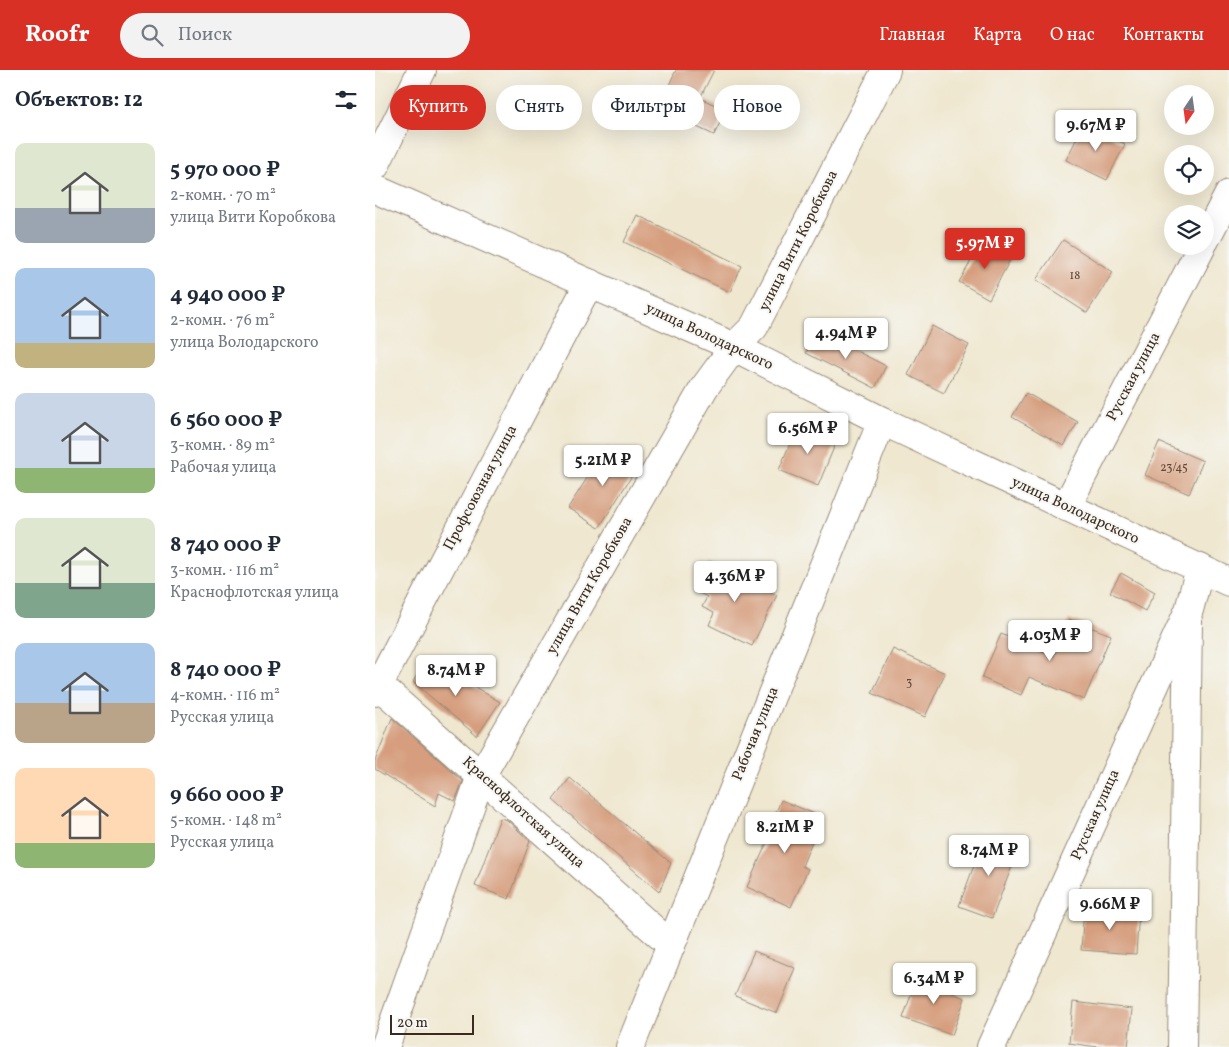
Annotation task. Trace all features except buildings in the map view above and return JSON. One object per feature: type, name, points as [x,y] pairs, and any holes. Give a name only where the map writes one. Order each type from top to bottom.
[{"type":"street","points":[[375,166],[422,70]]},
{"type":"street","name":"улица Вити Коробкова","points":[[385,1047],[481,776],[704,388],[733,347],[754,327],[886,70]]},
{"type":"street","name":"улица Володарского","points":[[375,189],[733,347],[882,421],[1229,582]]},
{"type":"street","points":[[1214,223],[1229,194]]},
{"type":"street","name":"Русская улица","points":[[1066,507],[1197,255]]},
{"type":"street","name":"Профсоюзная улица","points":[[376,686],[589,284]]},
{"type":"street","name":"Рабочая улица","points":[[630,1047],[882,421]]},
{"type":"street","name":"Русская улица","points":[[991,1047],[1189,610],[1200,568]]},
{"type":"street","name":"Русская улица","points":[[1182,1047],[1189,610]]},
{"type":"street","name":"Краснофлотская улица","points":[[376,686],[481,776],[671,945]]}]
